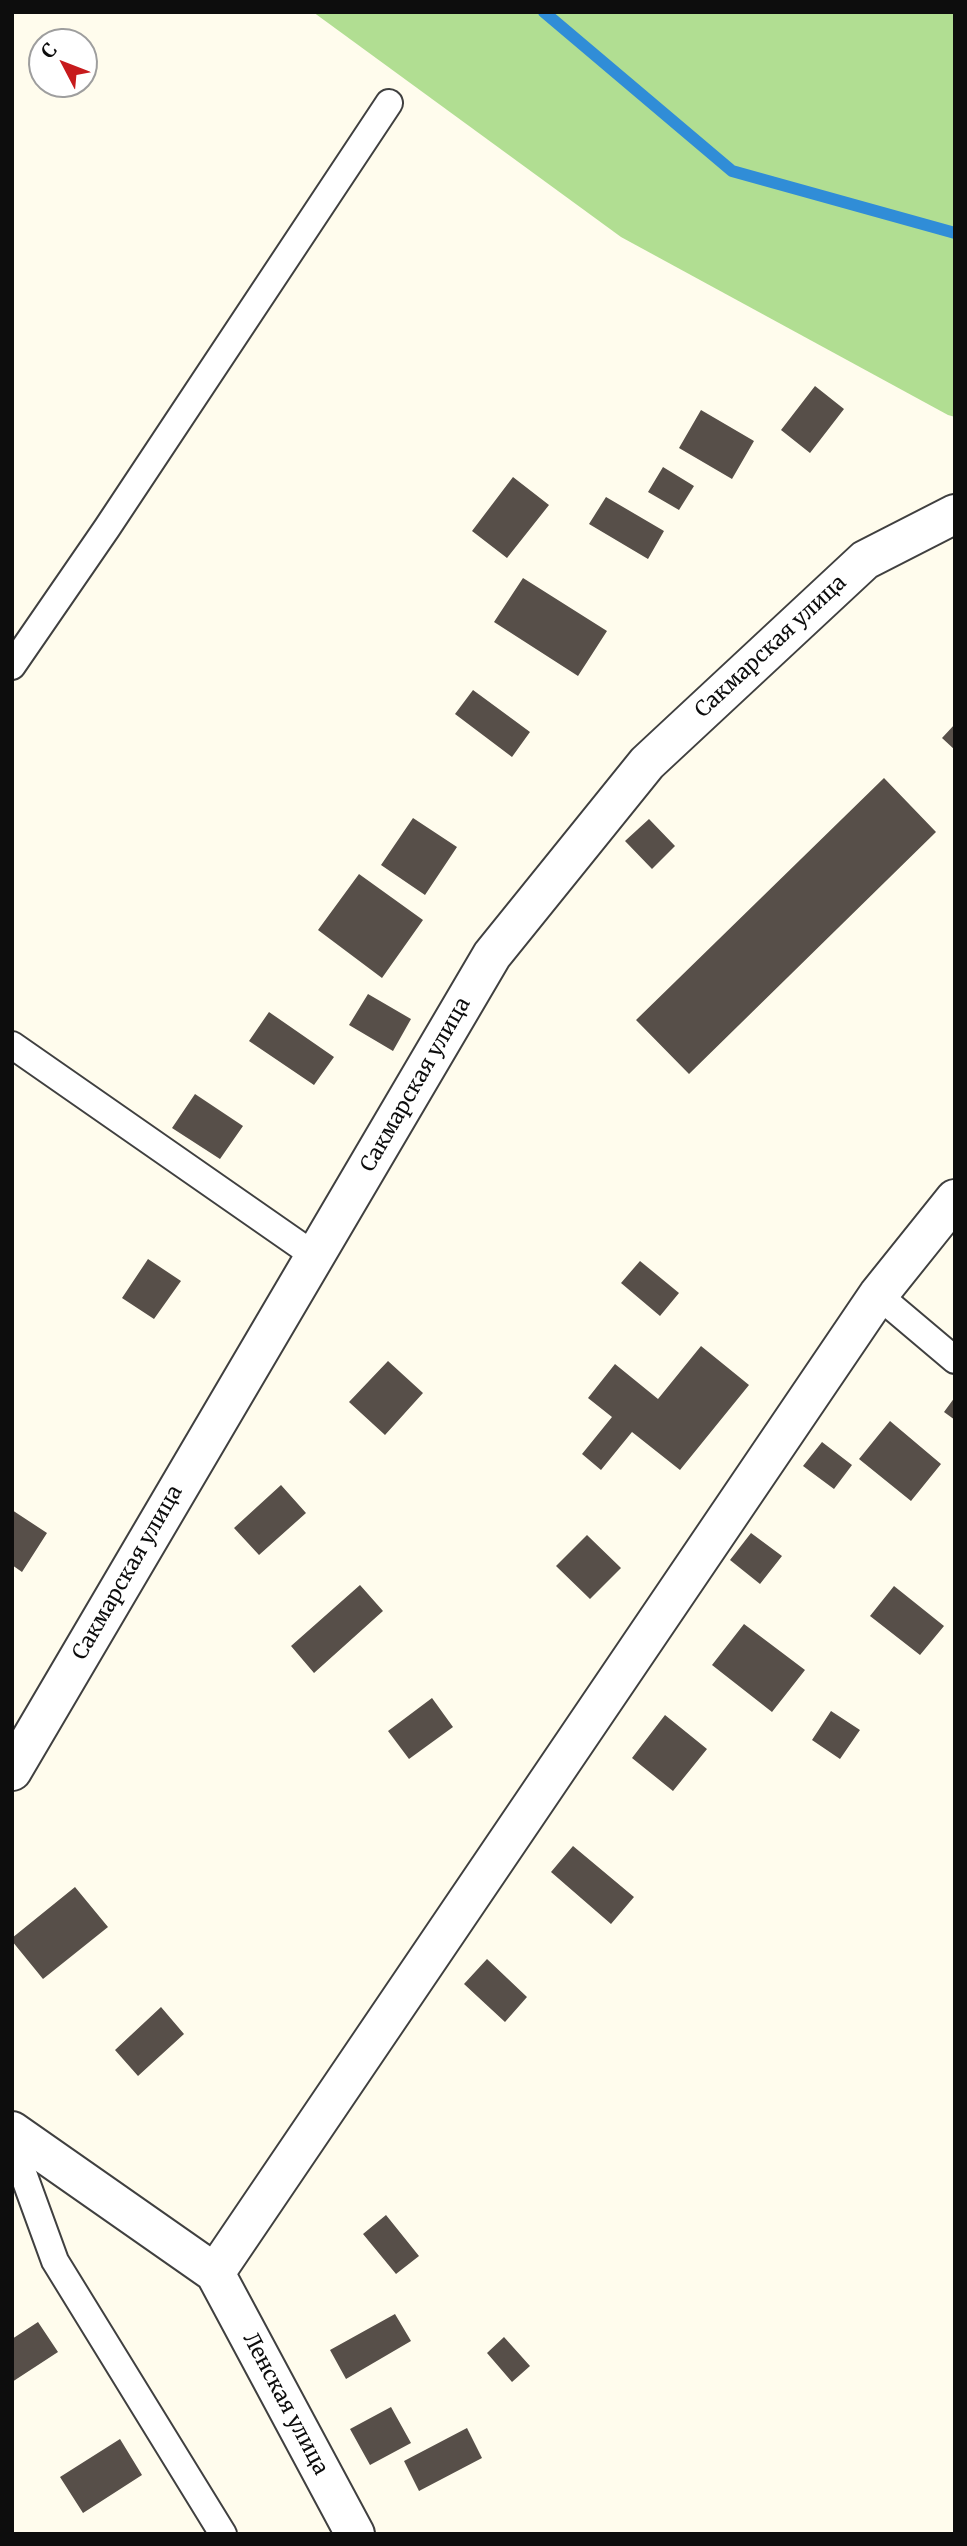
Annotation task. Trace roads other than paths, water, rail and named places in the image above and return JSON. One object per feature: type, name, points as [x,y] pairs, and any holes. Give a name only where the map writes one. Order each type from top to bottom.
[{"type":"street","name":"Сакмарская улица","points":[[12,1771],[492,955],[647,764],[865,560],[955,514]]},
{"type":"street","points":[[12,2131],[215,2273],[878,1295],[955,1199]]},
{"type":"street","name":"Ленская улица","points":[[215,2273],[355,2534]]},
{"type":"lane","points":[[12,666],[107,528],[389,103]]},
{"type":"lane","points":[[12,1045],[315,1256]]},
{"type":"lane","points":[[878,1295],[955,1360]]},
{"type":"lane","points":[[12,2143],[55,2261],[222,2534]]},
{"type":"waterway","points":[[544,12],[732,171],[955,233]]}]
